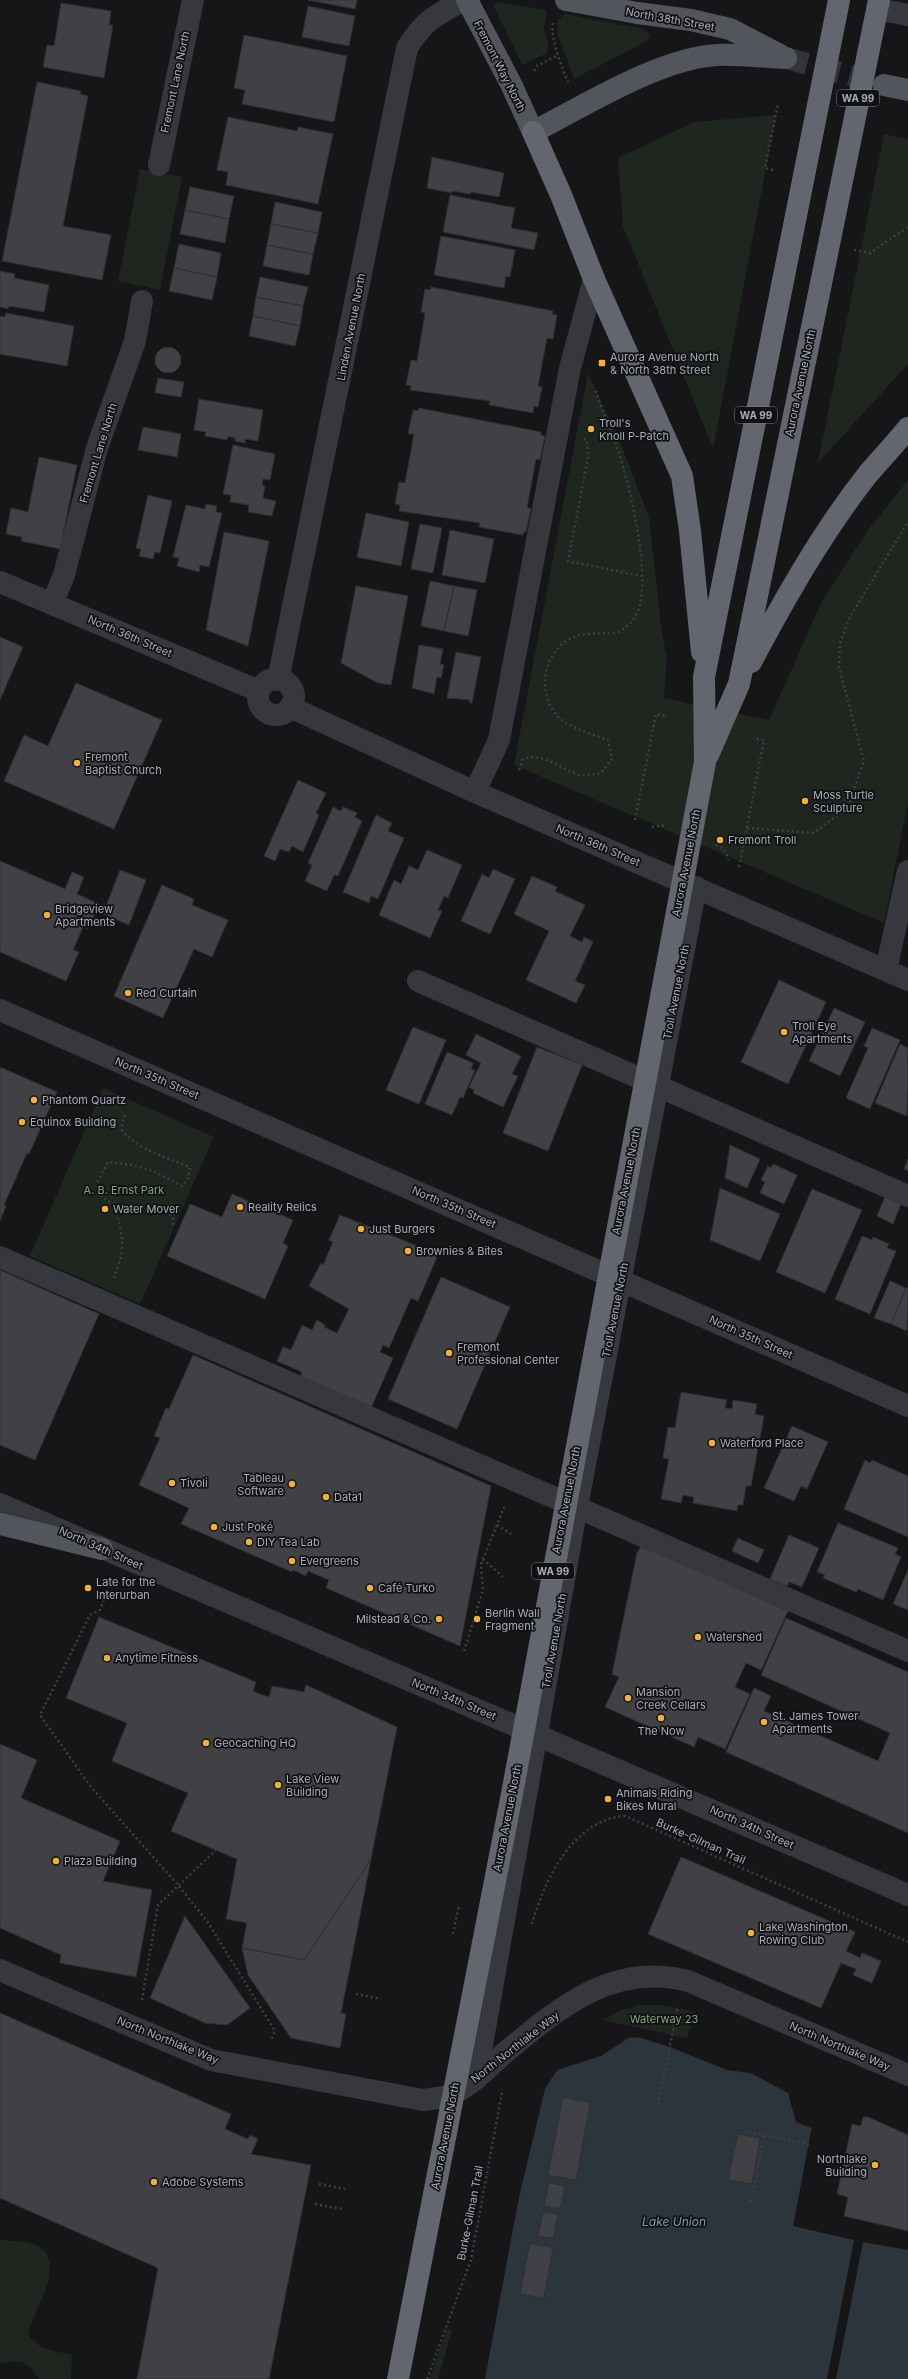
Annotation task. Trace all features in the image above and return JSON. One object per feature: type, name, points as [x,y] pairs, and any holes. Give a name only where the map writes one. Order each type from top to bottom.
[{"type":"highway","name":"Aurora Avenue North","points":[[398,2379],[512,1791],[705,762],[704,677],[834,28],[835,1]]},
{"type":"highway","name":"Aurora Avenue North","points":[[705,762],[739,684],[878,4]]},
{"type":"highway","points":[[533,132],[561,195],[594,279],[682,476],[694,565],[704,677]]},
{"type":"highway","points":[[739,684],[785,598],[843,509],[868,475],[908,428]]},
{"type":"main road","name":"Fremont Way North","points":[[466,0],[511,84],[533,132]]},
{"type":"main road","name":"North 38th Street","points":[[533,132],[647,74],[684,61],[716,56],[786,58],[730,29],[691,20],[637,13],[560,9]]},
{"type":"main road","points":[[884,85],[908,90]]},
{"type":"main road","points":[[0,1524],[102,1549]]},
{"type":"street","name":"Fremont Lane North","points":[[159,165],[193,0]]},
{"type":"street","name":"Linden Avenue North","points":[[278,680],[407,48],[418,30],[430,19],[466,0]]},
{"type":"street","points":[[878,4],[908,15]]},
{"type":"street","points":[[476,792],[498,740],[570,368],[594,279]]},
{"type":"street","name":"Fremont Lane North","points":[[52,604],[64,575],[97,448],[135,341],[142,301]]},
{"type":"street","name":"North 36th Street","points":[[0,582],[259,691]]},
{"type":"street","points":[[269,680],[278,680],[286,683],[293,693],[290,707],[278,714],[267,713],[259,704],[259,691],[269,680]]},
{"type":"street","name":"North 36th Street","points":[[290,707],[476,792],[908,980]]},
{"type":"street","points":[[886,970],[908,871]]},
{"type":"street","name":"Troll Avenue North","points":[[476,2079],[577,1506],[696,887]]},
{"type":"street","points":[[418,981],[908,1196]]},
{"type":"street","name":"North 35th Street","points":[[0,1010],[908,1406]]},
{"type":"street","points":[[0,1257],[577,1506],[908,1651]]},
{"type":"street","name":"North 34th Street","points":[[0,1504],[102,1549],[538,1734],[908,1895]]},
{"type":"street","name":"North Northlake Way","points":[[0,1970],[211,2060],[423,2100],[448,2096],[476,2079],[542,2023],[589,1992],[619,1979],[653,1975],[688,1981],[908,2075]]},
{"type":"path","points":[[560,9],[552,30],[558,55],[568,82]]},
{"type":"path","points":[[530,73],[537,66],[558,55]]},
{"type":"path","points":[[774,170],[765,168],[778,104]]},
{"type":"path","points":[[870,253],[908,227]]},
{"type":"path","points":[[519,770],[523,760],[530,757],[548,759],[580,775],[601,773],[612,759],[608,740],[565,722],[548,704],[544,682],[547,666],[557,649],[568,639],[581,634],[619,631],[636,617],[641,599],[637,521],[619,453],[595,389],[595,383]]},
{"type":"path","points":[[581,439],[587,440],[588,458],[568,561],[641,576]]},
{"type":"path","points":[[747,828],[814,833],[848,806],[864,761],[840,667],[840,643],[850,617],[908,522]]},
{"type":"path","points":[[635,820],[656,714],[665,716]]},
{"type":"path","points":[[739,868],[764,740],[753,738]]},
{"type":"path","points":[[125,1115],[122,1123],[122,1131],[132,1142],[154,1155],[190,1168],[188,1179],[182,1186],[153,1171],[132,1165],[108,1162],[98,1181],[100,1194],[107,1201],[119,1206],[154,1205],[162,1208],[172,1216],[174,1226]]},
{"type":"path","points":[[112,1283],[119,1265],[122,1242],[116,1216],[119,1206]]},
{"type":"path","points":[[464,1651],[483,1590],[481,1564],[505,1503]]},
{"type":"path","points":[[497,1525],[512,1534]]},
{"type":"path","points":[[483,1559],[503,1577]]},
{"type":"path","points":[[112,1579],[100,1610],[90,1615],[40,1715],[91,1787],[178,1885],[206,1921],[275,2031],[271,2041]]},
{"type":"path","name":"Burke-Gilman Trail","points":[[530,1930],[544,1889],[564,1856],[588,1830],[602,1820],[625,1816],[908,1942]]},
{"type":"path","points":[[142,2000],[158,1905],[216,1850]]},
{"type":"path","points":[[453,1934],[459,1905]]},
{"type":"path","points":[[356,1994],[380,2000]]},
{"type":"path","points":[[658,2104],[679,2004]]},
{"type":"path","name":"Burke-Gilman Trail","points":[[427,2379],[471,2260],[502,2092]]},
{"type":"path","points":[[744,2131],[809,2144]]},
{"type":"path","points":[[751,2202],[764,2135]]},
{"type":"path","points":[[319,2184],[345,2190]]},
{"type":"path","points":[[315,2204],[342,2209]]},
{"type":"green space","points":[[498,2],[546,10],[544,30],[548,43],[547,53],[522,65],[494,7],[495,3]]},
{"type":"green space","points":[[565,14],[644,29],[649,33],[650,37],[647,41],[574,79],[557,32],[558,20]]},
{"type":"green space","points":[[776,115],[713,449],[623,226],[618,158],[694,122]]},
{"type":"green space","points":[[884,134],[908,139],[908,364],[818,463]]},
{"type":"green space","points":[[140,169],[182,177],[160,290],[118,281]]},
{"type":"green space","points":[[588,373],[622,447],[649,517],[662,634],[667,657],[664,698],[769,720],[822,601],[868,530],[908,480],[908,802],[884,923],[514,765]]},
{"type":"green space","name":"A. B. Ernst Park","points":[[103,1088],[214,1137],[140,1304],[30,1256]]},
{"type":"green space","name":"Waterway 23","points":[[641,2005],[662,2005],[696,2012],[687,2038],[602,2020],[621,2010]]},
{"type":"green space","points":[[0,2239],[32,2243],[46,2252],[50,2262],[49,2274],[46,2287],[28,2335],[42,2348],[72,2355],[71,2379],[39,2379],[31,2368],[23,2363],[0,2363]]},
{"type":"green space","points":[[447,2329],[452,2330],[438,2379],[429,2379]]},
{"type":"water","name":"Lake Union","points":[[630,2037],[641,2038],[670,2047],[727,2070],[751,2073],[788,2093],[796,2122],[908,2166],[908,2379],[485,2379],[519,2197],[545,2089],[557,2070],[601,2056]]},
{"type":"pier","points":[[812,2126],[908,2164],[908,2250],[863,2242],[836,2379],[827,2379],[854,2240],[793,2226]]},
{"type":"building","points":[[308,0],[357,0],[355,9]]},
{"type":"building","points":[[61,3],[111,11],[109,25],[113,25],[104,78],[43,67],[47,45],[54,46]]},
{"type":"building","points":[[308,6],[355,16],[349,46],[302,37]]},
{"type":"building","points":[[244,35],[347,56],[334,122],[242,104],[245,90],[234,88]]},
{"type":"building","points":[[37,82],[81,91],[80,94],[88,96],[63,226],[111,235],[102,280],[2,261]]},
{"type":"building","points":[[228,117],[297,131],[298,127],[333,134],[318,204],[226,185],[228,172],[217,170]]},
{"type":"building","points":[[432,157],[504,173],[499,197],[471,192],[470,194],[452,191],[452,193],[427,188]]},
{"type":"building","points":[[190,187],[234,196],[229,219],[185,210]]},
{"type":"building","points":[[450,195],[515,208],[511,228],[538,233],[534,250],[443,232]]},
{"type":"building","points":[[275,202],[322,212],[318,233],[271,224]]},
{"type":"building","points":[[185,210],[229,219],[225,243],[180,234]]},
{"type":"building","points":[[271,224],[318,233],[313,254],[267,245]]},
{"type":"building","points":[[441,236],[515,250],[510,277],[506,276],[504,288],[434,275]]},
{"type":"building","points":[[179,244],[221,253],[217,277],[174,268]]},
{"type":"building","points":[[267,245],[313,254],[309,275],[263,266]]},
{"type":"building","points":[[174,268],[217,277],[212,300],[169,291]]},
{"type":"building","points":[[0,271],[15,274],[14,278],[49,285],[44,312],[9,306],[8,309],[0,307]]},
{"type":"building","points":[[260,277],[308,287],[303,306],[256,297]]},
{"type":"building","points":[[431,287],[553,311],[552,314],[557,315],[553,339],[547,338],[538,386],[542,387],[538,407],[534,406],[533,413],[489,405],[490,401],[410,390],[411,386],[406,385],[411,360],[417,361],[425,313],[421,312],[425,289],[430,290]]},
{"type":"building","points":[[256,297],[303,306],[300,326],[253,316]]},
{"type":"building","points":[[6,313],[74,326],[67,366],[0,354],[0,316],[5,317]]},
{"type":"building","points":[[253,316],[300,326],[295,346],[249,336]]},
{"type":"building","points":[[168,347],[177,351],[181,360],[177,369],[168,373],[159,369],[155,360],[159,351]]},
{"type":"building","points":[[158,378],[184,382],[181,397],[155,393]]},
{"type":"building","points":[[199,399],[263,410],[258,441],[245,439],[245,443],[235,441],[235,438],[228,436],[227,440],[205,436],[206,432],[194,430]]},
{"type":"building","points":[[419,408],[541,432],[541,435],[545,436],[540,460],[536,459],[527,508],[531,508],[526,532],[524,532],[523,535],[479,527],[480,523],[399,511],[400,505],[395,504],[399,482],[405,483],[414,434],[408,434],[413,410],[418,411]]},
{"type":"building","points":[[143,427],[181,434],[177,457],[138,450]]},
{"type":"building","points":[[233,445],[275,454],[270,480],[263,479],[262,485],[265,486],[263,498],[276,501],[272,516],[248,512],[249,505],[230,502],[231,495],[223,494]]},
{"type":"building","points":[[39,457],[77,465],[60,549],[21,541],[22,537],[6,534],[11,508],[28,512]]},
{"type":"building","points":[[148,495],[172,501],[160,553],[155,552],[153,559],[139,556],[141,549],[136,548]]},
{"type":"building","points":[[206,504],[217,506],[216,512],[222,513],[209,567],[200,565],[199,572],[177,566],[179,558],[173,557],[186,505],[205,509]]},
{"type":"building","points":[[366,513],[409,522],[401,566],[357,557]]},
{"type":"building","points":[[420,524],[442,528],[433,573],[411,569]]},
{"type":"building","points":[[450,530],[494,539],[485,583],[442,575]]},
{"type":"building","points":[[224,532],[269,541],[248,646],[206,630]]},
{"type":"building","points":[[430,581],[454,586],[444,631],[421,626]]},
{"type":"building","points":[[356,586],[408,596],[391,685],[378,683],[341,663]]},
{"type":"building","points":[[454,586],[477,590],[468,636],[444,631]]},
{"type":"building","points":[[0,637],[23,647],[0,700]]},
{"type":"building","points":[[419,645],[443,649],[440,664],[444,665],[441,678],[437,677],[434,694],[412,688]]},
{"type":"building","points":[[456,652],[481,657],[472,703],[469,702],[470,700],[447,698]]},
{"type":"building","name":"Fremont Baptist Church","points":[[76,683],[162,720],[114,829],[4,781],[24,735],[48,746]]},
{"type":"building","points":[[298,780],[326,793],[316,813],[319,815],[303,852],[292,846],[289,852],[280,849],[275,861],[264,856]]},
{"type":"building","points":[[333,807],[341,811],[343,807],[357,813],[355,817],[362,821],[338,876],[334,875],[327,891],[305,881],[312,865],[308,863]]},
{"type":"building","points":[[376,815],[392,823],[388,831],[404,838],[378,899],[371,896],[369,903],[343,892]]},
{"type":"building","points":[[427,850],[462,865],[448,898],[444,896],[438,910],[442,911],[430,938],[379,915],[394,880],[401,884],[409,866],[418,870]]},
{"type":"building","name":"Bridgeview Apartments","points":[[0,861],[65,889],[72,872],[84,877],[77,894],[99,904],[88,929],[83,927],[73,950],[79,952],[66,981],[0,952]]},
{"type":"building","points":[[493,869],[515,879],[490,934],[461,921],[482,874],[489,878]]},
{"type":"building","points":[[120,870],[146,880],[129,925],[103,914]]},
{"type":"building","points":[[532,876],[557,887],[555,891],[585,905],[570,936],[582,942],[584,937],[593,942],[575,981],[585,985],[576,1003],[526,980],[549,931],[514,914]]},
{"type":"building","points":[[162,885],[194,899],[192,905],[228,920],[212,957],[194,949],[163,1018],[114,996]]},
{"type":"building","name":"Troll Eye Apartments","points":[[779,980],[826,1002],[788,1084],[741,1062]]},
{"type":"building","points":[[834,1008],[865,1022],[840,1076],[809,1061]]},
{"type":"building","points":[[413,1027],[446,1040],[419,1104],[386,1090]]},
{"type":"building","points":[[872,1028],[900,1040],[870,1109],[846,1098],[868,1048],[864,1046]]},
{"type":"building","points":[[476,1034],[521,1056],[512,1074],[518,1076],[503,1107],[473,1093],[474,1090],[469,1087],[481,1063],[466,1055]]},
{"type":"building","points":[[900,1044],[908,1048],[907,1116],[875,1103]]},
{"type":"building","points":[[537,1047],[582,1065],[548,1151],[503,1133]]},
{"type":"building","points":[[447,1052],[473,1063],[471,1069],[475,1070],[463,1098],[460,1097],[452,1115],[425,1104]]},
{"type":"building","name":"Equinox Building","points":[[0,1067],[57,1092],[29,1154],[27,1153],[4,1205],[6,1206],[0,1221]]},
{"type":"building","points":[[730,1145],[760,1159],[747,1188],[725,1178]]},
{"type":"building","points":[[908,1159],[908,1171],[904,1169]]},
{"type":"building","points":[[773,1164],[797,1175],[784,1204],[760,1193],[765,1182],[761,1180],[768,1166],[771,1168]]},
{"type":"building","points":[[720,1188],[780,1214],[760,1261],[710,1240]]},
{"type":"building","points":[[812,1189],[862,1210],[825,1293],[776,1272]]},
{"type":"building","points":[[887,1192],[903,1199],[893,1224],[877,1216]]},
{"type":"building","points":[[232,1194],[293,1220],[283,1243],[288,1246],[265,1299],[167,1256],[190,1204],[222,1217]]},
{"type":"building","points":[[340,1215],[430,1251],[430,1253],[437,1257],[418,1301],[411,1298],[389,1348],[383,1345],[380,1352],[393,1358],[371,1408],[300,1377],[302,1372],[277,1361],[283,1347],[291,1350],[302,1325],[312,1330],[317,1320],[325,1325],[324,1327],[337,1333],[349,1309],[309,1286],[321,1263],[323,1265],[333,1242],[329,1240]]},
{"type":"building","points":[[862,1236],[872,1240],[873,1237],[889,1244],[887,1248],[896,1251],[870,1314],[835,1299]]},
{"type":"building","points":[[0,1270],[99,1314],[35,1460],[0,1445]]},
{"type":"building","name":"Fremont Professional Center","points":[[441,1277],[510,1307],[457,1429],[388,1399]]},
{"type":"building","points":[[890,1281],[906,1288],[891,1324],[874,1318]]},
{"type":"building","points":[[906,1288],[908,1288],[907,1331],[891,1324]]},
{"type":"building","name":"Data1","points":[[193,1355],[491,1486],[460,1646],[326,1588],[329,1580],[308,1571],[306,1576],[293,1570],[292,1572],[181,1524],[189,1508],[139,1485],[160,1438],[154,1436],[166,1408],[169,1409]]},
{"type":"building","name":"Waterford Place","points":[[681,1392],[727,1400],[725,1408],[732,1409],[733,1400],[757,1404],[755,1414],[764,1416],[751,1486],[746,1486],[743,1505],[738,1505],[737,1511],[693,1503],[694,1497],[683,1495],[681,1503],[661,1499],[669,1459],[663,1458],[668,1427],[675,1428]]},
{"type":"building","points":[[792,1426],[828,1442],[807,1489],[801,1486],[794,1501],[764,1488]]},
{"type":"building","points":[[865,1460],[870,1463],[872,1460],[908,1476],[908,1537],[844,1509]]},
{"type":"building","points":[[838,1523],[898,1548],[895,1554],[901,1557],[883,1600],[858,1589],[856,1592],[823,1578],[825,1575],[817,1572]]},
{"type":"building","points":[[789,1535],[819,1548],[802,1587],[789,1582],[787,1586],[770,1579]]},
{"type":"building","points":[[738,1538],[764,1550],[758,1563],[732,1551]]},
{"type":"building","name":"Watershed","points":[[642,1545],[788,1611],[761,1670],[746,1663],[735,1687],[750,1694],[725,1749],[698,1737],[694,1747],[605,1707],[619,1677],[612,1674],[637,1553]]},
{"type":"building","points":[[908,1570],[908,1610],[893,1604]]},
{"type":"building","name":"Lake View Building","points":[[99,1617],[256,1682],[253,1691],[260,1694],[269,1697],[272,1686],[304,1692],[306,1685],[397,1727],[371,1859],[304,1960],[242,1948],[247,1923],[226,1919],[237,1859],[171,1831],[188,1793],[112,1761],[127,1723],[66,1698]]},
{"type":"building","name":"St. James Tower Apartments","points":[[786,1618],[908,1672],[908,1833],[726,1752],[754,1688],[771,1696],[764,1711],[878,1761],[890,1733],[761,1675]]},
{"type":"building","name":"Plaza Building","points":[[0,1744],[37,1760],[21,1798],[120,1841],[103,1881],[152,1890],[136,1977],[60,1963],[61,1955],[0,1928]]},
{"type":"building","name":"Lake Washington Rowing Club","points":[[681,1857],[855,1932],[846,1951],[860,1958],[862,1953],[881,1961],[872,1983],[853,1975],[856,1969],[841,1963],[821,2008],[648,1934]]},
{"type":"building","points":[[371,1859],[341,2013],[346,2014],[340,2048],[291,2038],[248,1975],[242,1948],[304,1960]]},
{"type":"building","points":[[185,1916],[250,2008],[227,2025],[205,2023],[150,1998]]},
{"type":"building","name":"Adobe Systems","points":[[0,2013],[231,2114],[225,2129],[248,2139],[250,2135],[258,2139],[251,2154],[311,2165],[269,2379],[137,2379],[158,2268],[0,2198]]},
{"type":"building","points":[[563,2097],[590,2103],[576,2180],[548,2175]]},
{"type":"building","name":"Northlake Building","points":[[863,2117],[868,2117],[908,2135],[908,2231],[844,2216],[848,2197],[837,2194],[852,2124],[861,2126]]},
{"type":"building","points":[[738,2134],[760,2138],[752,2184],[728,2180]]},
{"type":"building","points":[[549,2183],[565,2186],[560,2209],[544,2206]]},
{"type":"building","points":[[543,2212],[558,2215],[553,2238],[538,2236]]},
{"type":"building","points":[[530,2243],[553,2248],[544,2298],[520,2294]]},
{"type":"tunnel","points":[[786,58],[882,84]]},
{"type":"place","name":"Aurora Avenue North & North 38th Street","points":[[602,363]]},
{"type":"place","name":"Troll's Knoll P-Patch","points":[[591,429]]},
{"type":"place","name":"Fremont Baptist Church","points":[[77,763]]},
{"type":"place","name":"Moss Turtle Sculpture","points":[[805,801]]},
{"type":"place","name":"Fremont Troll","points":[[720,840]]},
{"type":"place","name":"Bridgeview Apartments","points":[[47,915]]},
{"type":"place","name":"Red Curtain","points":[[128,993]]},
{"type":"place","name":"Troll Eye Apartments","points":[[784,1032]]},
{"type":"place","name":"Phantom Quartz","points":[[34,1100]]},
{"type":"place","name":"Equinox Building","points":[[22,1122]]},
{"type":"place","name":"Reality Relics","points":[[240,1207]]},
{"type":"place","name":"Water Mover","points":[[105,1209]]},
{"type":"place","name":"Just Burgers","points":[[361,1229]]},
{"type":"place","name":"Brownies & Bites","points":[[408,1251]]},
{"type":"place","name":"Fremont Professional Center","points":[[449,1353]]},
{"type":"place","name":"Waterford Place","points":[[712,1443]]},
{"type":"place","name":"Tivoli","points":[[172,1483]]},
{"type":"place","name":"Tableau Software","points":[[292,1484]]},
{"type":"place","name":"Data1","points":[[326,1497]]},
{"type":"place","name":"Just Poké","points":[[214,1527]]},
{"type":"place","name":"DIY Tea Lab","points":[[249,1542]]},
{"type":"place","name":"Evergreens","points":[[292,1561]]},
{"type":"place","name":"Late for the Interurban","points":[[88,1588]]},
{"type":"place","name":"Café Turko","points":[[370,1588]]},
{"type":"place","name":"Milstead & Co.","points":[[439,1619]]},
{"type":"place","name":"Berlin Wall Fragment","points":[[477,1619]]},
{"type":"place","name":"Watershed","points":[[698,1637]]},
{"type":"place","name":"Anytime Fitness","points":[[107,1658]]},
{"type":"place","name":"Mansion Creek Cellars","points":[[628,1698]]},
{"type":"place","name":"The Now","points":[[661,1718]]},
{"type":"place","name":"St. James Tower Apartments","points":[[764,1722]]},
{"type":"place","name":"Geocaching HQ","points":[[206,1743]]},
{"type":"place","name":"Lake View Building","points":[[278,1785]]},
{"type":"place","name":"Animals Riding Bikes Mural","points":[[608,1799]]},
{"type":"place","name":"Plaza Building","points":[[56,1861]]},
{"type":"place","name":"Lake Washington Rowing Club","points":[[751,1933]]},
{"type":"place","name":"Northlake Building","points":[[875,2165]]},
{"type":"place","name":"Adobe Systems","points":[[154,2182]]}]
